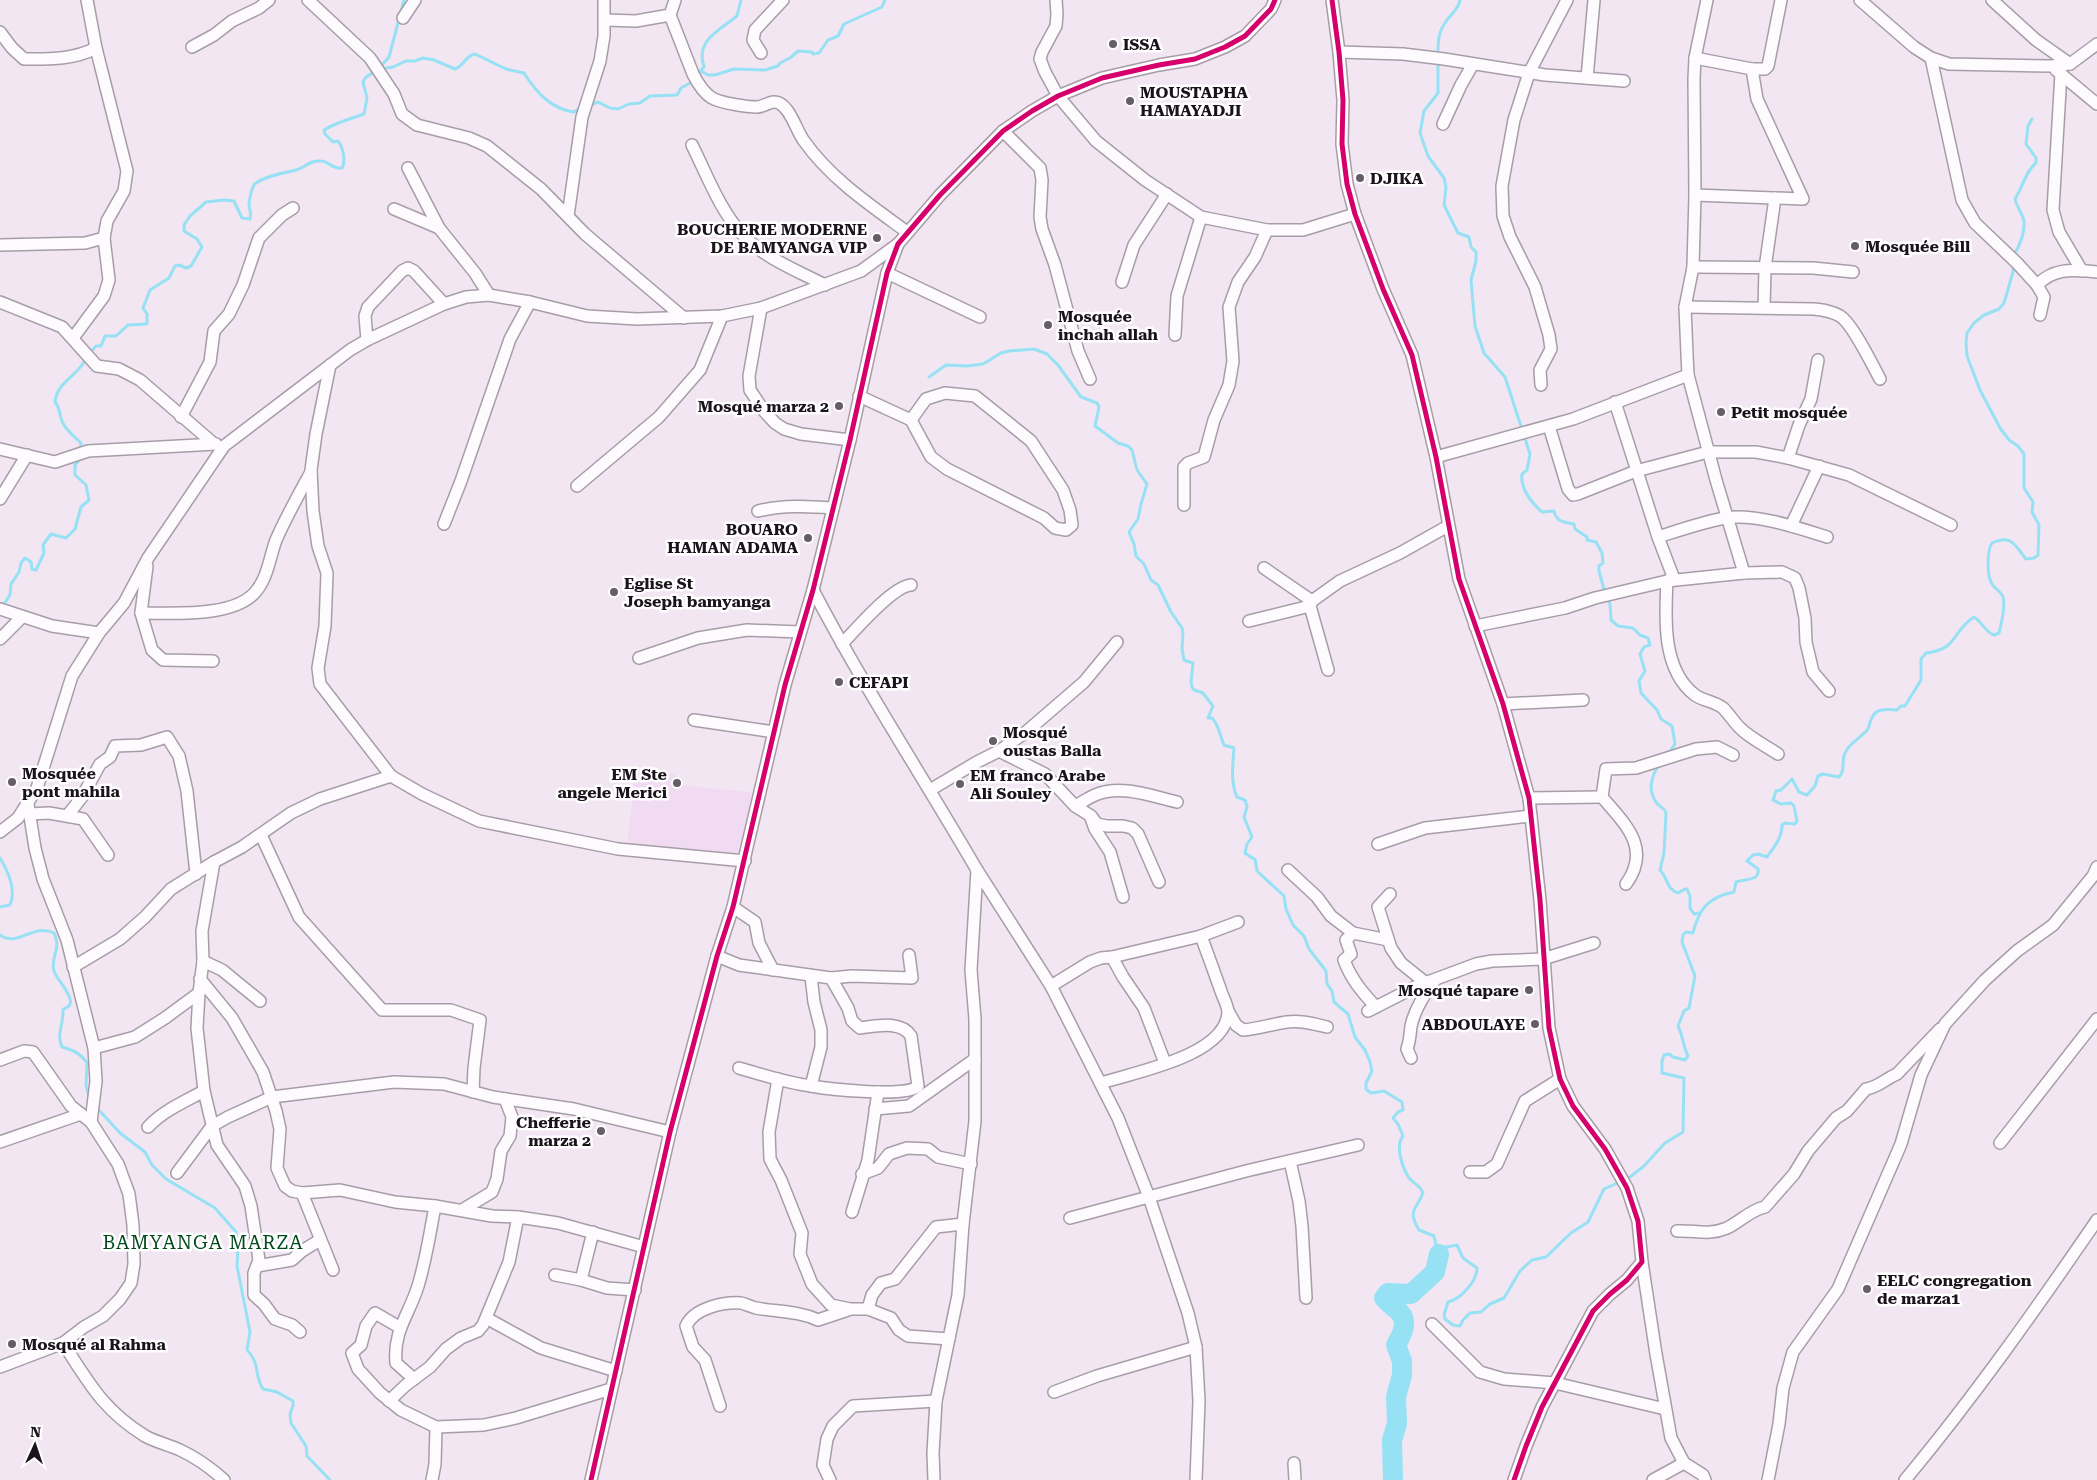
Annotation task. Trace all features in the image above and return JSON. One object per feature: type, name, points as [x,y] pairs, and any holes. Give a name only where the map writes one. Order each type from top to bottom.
[{"type":"street","points":[[73,338],[104,296],[109,280],[104,238],[106,221],[124,191],[127,171],[96,48],[87,0]]},
{"type":"street","points":[[192,47],[214,35],[232,21],[259,8],[269,0]]},
{"type":"street","points":[[308,0],[370,58],[384,78],[402,114],[417,125],[469,138],[486,146],[541,190],[585,234],[684,318]]},
{"type":"street","points":[[403,18],[415,0]]},
{"type":"street","points":[[568,216],[582,117],[600,61],[605,20],[604,0]]},
{"type":"street","points":[[675,0],[670,15],[695,78],[712,98],[750,107],[760,107],[770,102],[777,102],[784,107],[803,140],[841,182],[907,232]]},
{"type":"street","points":[[761,53],[752,40],[755,30],[783,0]]},
{"type":"street","points":[[1056,0],[1056,26],[1042,52],[1040,60],[1058,96],[1096,141],[1145,180],[1201,217],[1267,230],[1303,230],[1355,214]]},
{"type":"street","points":[[591,1480],[670,1132],[717,956],[745,861],[774,732],[813,590],[850,440],[887,274],[898,244],[907,232],[1003,131],[1032,111],[1058,96],[1102,78],[1195,59],[1225,47],[1245,36],[1271,9],[1275,0]]},
{"type":"street","points":[[1332,0],[1339,52],[1342,144],[1347,184],[1355,214],[1383,289],[1412,355],[1436,457],[1459,579],[1503,704],[1529,798],[1540,900],[1549,1028],[1560,1079],[1573,1106],[1605,1148],[1627,1188],[1638,1221],[1642,1262],[1671,1438],[1684,1463],[1707,1478]]},
{"type":"street","points":[[1541,385],[1540,370],[1550,349],[1549,335],[1535,287],[1510,237],[1503,216],[1502,186],[1514,120],[1529,73],[1536,56],[1567,0]]},
{"type":"street","points":[[1587,78],[1594,0]]},
{"type":"street","points":[[1707,0],[1695,58],[1695,196],[1692,267],[1685,307],[1688,375],[1708,452],[1744,573]]},
{"type":"street","points":[[1695,58],[1752,69],[1765,69],[1768,66],[1782,0]]},
{"type":"street","points":[[1860,0],[1914,47],[1931,58],[1949,64],[2051,66],[2070,64],[2097,44]]},
{"type":"street","points":[[1992,0],[2036,40],[2070,64]]},
{"type":"street","points":[[605,20],[636,21],[670,15]]},
{"type":"street","points":[[0,32],[12,48],[24,58],[49,59],[82,55],[96,48]]},
{"type":"street","points":[[1339,52],[1403,54],[1529,73],[1624,81]]},
{"type":"street","points":[[1931,58],[1962,200],[1976,222],[2036,284],[2044,297],[2040,315]]},
{"type":"street","points":[[1443,124],[1473,64]]},
{"type":"street","points":[[2051,66],[2097,104]]},
{"type":"street","points":[[1695,196],[1803,199],[1757,100],[1752,69]]},
{"type":"street","points":[[2061,74],[2054,210],[2059,232],[2082,271]]},
{"type":"street","points":[[1003,131],[1040,168],[1042,180],[1040,217],[1042,229],[1055,265],[1078,351],[1090,379]]},
{"type":"street","points":[[692,145],[730,220],[744,236],[768,255],[825,285]]},
{"type":"street","points":[[408,168],[439,228],[490,295]]},
{"type":"street","points":[[1122,282],[1134,245],[1166,194]]},
{"type":"street","points":[[1764,308],[1765,268],[1775,198]]},
{"type":"street","points":[[181,416],[210,362],[214,331],[229,314],[243,286],[259,238],[282,215],[293,208]]},
{"type":"street","points":[[394,209],[439,228]]},
{"type":"street","points":[[1175,335],[1177,296],[1201,217]]},
{"type":"street","points":[[1184,505],[1184,467],[1188,463],[1204,457],[1214,420],[1229,385],[1233,361],[1229,307],[1238,282],[1255,257],[1267,230]]},
{"type":"street","points":[[0,245],[86,243],[104,238]]},
{"type":"street","points":[[0,1367],[63,1343],[84,1327],[103,1316],[120,1299],[131,1283],[134,1264],[133,1225],[129,1194],[118,1164],[92,1118],[96,1081],[94,1048],[67,940],[43,879],[35,848],[29,809],[72,676],[99,633],[124,603],[148,558],[187,498],[218,444],[367,340],[444,304],[466,298],[490,295],[530,302],[586,316],[637,319],[722,316],[761,308],[861,271],[898,244]]},
{"type":"street","points":[[1692,267],[1813,268],[1853,272]]},
{"type":"street","points":[[367,340],[365,316],[368,307],[402,271],[408,268],[444,304]]},
{"type":"street","points":[[2036,284],[2046,275],[2062,270],[2097,272]]},
{"type":"street","points":[[887,274],[980,317]]},
{"type":"street","points":[[0,302],[62,327],[97,366],[119,369],[140,380],[181,416],[218,444]]},
{"type":"street","points":[[444,524],[510,340],[530,302]]},
{"type":"street","points":[[1685,307],[1814,309],[1828,311],[1842,317],[1865,351],[1880,379]]},
{"type":"street","points":[[761,308],[749,376],[750,390],[770,417],[784,429],[801,434],[850,440]]},
{"type":"street","points":[[577,486],[659,417],[700,370],[722,316]]},
{"type":"street","points":[[1788,458],[1799,425],[1811,399],[1818,360]]},
{"type":"street","points":[[330,365],[311,470],[313,511],[317,537],[327,574],[326,626],[318,668],[320,684],[391,776],[422,794],[479,820],[618,849],[745,861]]},
{"type":"street","points":[[1436,457],[1544,427],[1688,375]]},
{"type":"street","points":[[859,396],[911,420],[931,458],[947,469],[1044,518],[1055,528],[1066,530],[1072,525],[1070,510],[1063,490],[1031,441],[975,396],[945,392],[926,399],[911,420]]},
{"type":"street","points":[[1615,402],[1670,580],[1665,605],[1671,659],[1681,679],[1696,695],[1724,708],[1741,729],[1778,754]]},
{"type":"street","points":[[1544,427],[1568,489],[1573,495],[1636,471],[1708,452],[1756,452],[1788,458],[1848,475],[1951,526]]},
{"type":"street","points":[[0,449],[55,462],[83,452],[218,444]]},
{"type":"street","points":[[0,499],[27,455]]},
{"type":"street","points":[[1791,526],[1819,466]]},
{"type":"street","points":[[141,613],[210,612],[236,606],[257,591],[266,573],[276,541],[311,470]]},
{"type":"street","points":[[758,511],[795,505],[833,508]]},
{"type":"street","points":[[1658,537],[1727,518],[1758,519],[1827,536]]},
{"type":"street","points":[[1249,621],[1311,604],[1340,581],[1400,553],[1448,526]]},
{"type":"street","points":[[148,558],[141,613],[152,650],[163,660],[213,660]]},
{"type":"street","points":[[1264,568],[1311,604],[1328,670]]},
{"type":"street","points":[[1475,626],[1565,608],[1596,598],[1670,580],[1744,573],[1782,572],[1795,578],[1799,588],[1805,618],[1806,642],[1814,672],[1829,691]]},
{"type":"street","points":[[842,644],[888,598],[906,585],[911,585]]},
{"type":"street","points":[[813,590],[842,644],[902,746],[977,870],[1051,986],[1101,1083],[1131,1147],[1150,1197],[1188,1313],[1196,1347],[1199,1401],[1196,1480]]},
{"type":"street","points":[[2,610],[52,626],[99,633]]},
{"type":"street","points":[[0,639],[22,617]]},
{"type":"street","points":[[639,658],[698,638],[747,630],[800,632]]},
{"type":"street","points":[[930,790],[977,762],[1000,751],[1026,732],[1084,682],[1117,642]]},
{"type":"street","points":[[1503,704],[1584,700]]},
{"type":"street","points":[[694,720],[774,732]]},
{"type":"street","points":[[68,816],[82,797],[100,764],[110,757],[115,746],[141,745],[167,736],[179,756],[187,791],[196,874]]},
{"type":"street","points":[[1626,884],[1634,872],[1637,854],[1635,841],[1626,826],[1602,797],[1606,769],[1636,768],[1696,749],[1717,747],[1733,755]]},
{"type":"street","points":[[1000,751],[1045,774],[1075,806],[1091,816],[1097,824],[1132,828],[1138,834],[1159,882]]},
{"type":"street","points":[[73,968],[120,939],[145,917],[171,889],[261,835],[290,813],[320,799],[391,776]]},
{"type":"street","points":[[1075,806],[1096,794],[1110,791],[1128,791],[1177,802]]},
{"type":"street","points":[[1529,798],[1602,797]]},
{"type":"street","points":[[0,832],[29,809],[83,819],[108,855]]},
{"type":"street","points":[[1091,816],[1095,830],[1110,852],[1122,897]]},
{"type":"street","points":[[1378,844],[1425,828],[1531,816]]},
{"type":"street","points":[[261,835],[299,916],[382,1010],[451,1010],[480,1020],[474,1068],[474,1092]]},
{"type":"street","points":[[214,862],[202,931],[203,961],[197,1028],[204,1092],[217,1145],[245,1186],[251,1206],[259,1260],[254,1272],[254,1295],[264,1304],[275,1319],[292,1326],[300,1332]]},
{"type":"street","points":[[1677,1231],[1692,1230],[1708,1234],[1716,1232],[1729,1227],[1744,1216],[1769,1204],[1785,1182],[1794,1174],[1808,1151],[1836,1118],[1848,1111],[1866,1089],[1872,1089],[1889,1077],[1897,1074],[1985,980],[2017,951],[2053,925],[2093,876],[2097,867]]},
{"type":"street","points":[[934,1480],[933,1453],[936,1401],[958,1295],[963,1224],[975,1121],[975,1019],[971,970],[977,870]]},
{"type":"street","points":[[1288,870],[1317,897],[1331,916],[1353,933],[1388,940]]},
{"type":"street","points":[[1390,894],[1378,907],[1390,948],[1401,963],[1430,981]]},
{"type":"street","points":[[733,907],[755,922],[759,943],[773,970]]},
{"type":"street","points":[[1051,986],[1090,962],[1201,936],[1238,922]]},
{"type":"street","points":[[1353,933],[1346,940],[1351,954],[1344,960],[1349,973],[1372,1009],[1430,981],[1476,964],[1492,961],[1543,959],[1594,943]]},
{"type":"street","points":[[1201,936],[1228,1011],[1236,1025],[1243,1030],[1256,1030],[1289,1021],[1314,1023],[1327,1028]]},
{"type":"street","points":[[717,956],[739,965],[811,976],[831,978],[852,976],[912,978],[909,955]]},
{"type":"street","points":[[1112,957],[1144,1008],[1165,1063]]},
{"type":"street","points":[[203,961],[222,970],[260,1002]]},
{"type":"street","points":[[811,976],[814,1002],[821,1030],[821,1047],[811,1086]]},
{"type":"street","points":[[739,1068],[811,1086],[878,1092],[912,1091],[916,1088],[918,1082],[911,1036],[907,1030],[898,1026],[860,1028],[852,1021],[848,1008],[831,978]]},
{"type":"street","points":[[200,979],[232,1018],[263,1072],[280,1129],[277,1153],[278,1168],[285,1186],[292,1191],[302,1193],[340,1190],[395,1202],[558,1223],[644,1247]]},
{"type":"street","points":[[1411,1058],[1407,1049],[1411,1038],[1411,1026],[1420,1000],[1430,981]]},
{"type":"street","points":[[94,1048],[135,1037],[199,993]]},
{"type":"street","points":[[1101,1083],[1200,1050],[1215,1038],[1223,1025],[1228,1011]]},
{"type":"street","points":[[2000,1143],[2097,1019]]},
{"type":"street","points":[[1768,1480],[1780,1424],[1783,1388],[1793,1352],[1838,1289],[1901,1144],[1921,1074],[1945,1024]]},
{"type":"street","points":[[0,1060],[24,1051],[32,1052],[71,1106],[81,1114],[92,1118]]},
{"type":"street","points":[[874,1109],[909,1106],[974,1059]]},
{"type":"street","points":[[778,1079],[775,1107],[769,1132],[770,1159],[781,1180],[802,1234],[800,1254],[812,1284],[831,1305],[850,1309],[868,1309],[891,1318],[899,1330],[908,1336],[949,1339]]},
{"type":"street","points":[[1470,1172],[1486,1172],[1497,1164],[1525,1101],[1560,1079]]},
{"type":"street","points":[[178,1173],[212,1126],[272,1097],[394,1082],[444,1084],[505,1099],[574,1108],[670,1132]]},
{"type":"street","points":[[148,1127],[157,1117],[170,1108],[204,1092]]},
{"type":"street","points":[[852,1212],[862,1174],[868,1160],[878,1092]]},
{"type":"street","points":[[462,1210],[492,1192],[497,1179],[501,1151],[510,1136],[512,1116],[505,1099]]},
{"type":"street","points":[[0,1142],[81,1114]]},
{"type":"street","points":[[1070,1218],[1290,1160],[1358,1145]]},
{"type":"street","points":[[862,1174],[878,1168],[889,1154],[907,1148],[928,1150],[938,1157],[971,1164]]},
{"type":"street","points":[[1290,1160],[1299,1201],[1302,1226],[1306,1298]]},
{"type":"street","points":[[302,1193],[333,1270]]},
{"type":"street","points":[[414,1379],[396,1363],[395,1351],[399,1327],[408,1314],[418,1288],[427,1255],[434,1206]]},
{"type":"street","points":[[389,1400],[430,1367],[446,1349],[461,1338],[478,1331],[488,1318],[509,1262],[518,1217]]},
{"type":"street","points":[[1905,1480],[1937,1442],[2036,1310],[2097,1220]]},
{"type":"street","points":[[868,1309],[872,1295],[881,1283],[895,1279],[936,1227],[963,1224]]},
{"type":"street","points":[[581,1280],[593,1232]]},
{"type":"street","points":[[257,1266],[292,1260],[302,1250],[320,1240]]},
{"type":"street","points":[[1514,1480],[1526,1446],[1555,1383],[1593,1311],[1627,1280],[1642,1262]]},
{"type":"street","points":[[555,1275],[607,1288],[634,1290]]},
{"type":"street","points":[[720,1406],[705,1360],[693,1347],[686,1326],[689,1320],[698,1313],[722,1304],[743,1303],[755,1308],[805,1314],[818,1320],[850,1309]]},
{"type":"street","points":[[399,1327],[374,1313],[366,1326],[361,1344],[352,1353],[358,1369],[389,1400],[401,1410],[436,1427],[484,1425],[516,1418],[611,1389]]},
{"type":"street","points":[[488,1318],[541,1348],[616,1371]]},
{"type":"street","points":[[1432,1324],[1480,1372],[1504,1379],[1555,1383],[1665,1410]]},
{"type":"street","points":[[63,1343],[101,1401],[120,1418],[147,1437],[182,1451],[210,1467],[224,1480]]},
{"type":"street","points":[[1054,1392],[1098,1376],[1196,1347]]},
{"type":"street","points":[[830,1480],[822,1465],[827,1439],[833,1426],[853,1406],[936,1401]]},
{"type":"street","points":[[432,1480],[435,1464],[436,1427]]},
{"type":"street","points":[[1294,1463],[1294,1480]]},
{"type":"street","points":[[1653,1480],[1684,1463]]},
{"type":"shaded area","points":[[636,770],[675,774],[675,785],[752,792],[742,858],[627,845]]},
{"type":"waterway","points":[[380,67],[389,57],[404,0]]},
{"type":"waterway","points":[[697,75],[704,67],[702,58],[706,43],[717,31],[737,16],[741,0]]},
{"type":"waterway","points":[[701,71],[708,75],[715,75],[734,69],[765,70],[778,66],[798,51],[812,52],[813,54],[819,53],[828,40],[838,36],[844,24],[882,7],[885,0]]},
{"type":"waterway","points":[[1438,55],[1438,42],[1441,31],[1458,7],[1460,0]]},
{"type":"waterway","points":[[380,69],[423,58],[434,60],[455,69],[461,66],[469,56],[475,54],[506,69],[524,73],[539,93],[558,107],[574,112],[582,107]]},
{"type":"waterway","points":[[1438,61],[1438,93],[1424,111],[1420,133],[1428,156],[1444,178],[1446,187],[1444,205],[1458,233],[1469,237],[1471,247],[1476,252],[1476,261],[1471,280],[1475,326],[1484,353],[1505,377],[1530,454],[1527,470],[1522,474],[1523,485],[1531,500],[1542,512],[1554,511],[1559,520],[1574,524],[1575,529],[1587,537],[1587,540],[1596,542],[1602,553],[1603,563],[1599,566],[1599,571],[1605,593]]},
{"type":"waterway","points":[[90,353],[96,346],[101,346],[105,336],[116,336],[128,325],[147,324],[147,314],[143,308],[150,290],[169,278],[175,266],[179,265],[186,268],[191,266],[202,247],[197,239],[184,231],[184,225],[190,216],[206,202],[234,201],[242,218],[250,219],[249,204],[254,185],[257,182],[296,170],[317,161],[324,161],[336,168],[342,168],[344,158],[341,147],[338,141],[333,142],[325,134],[324,130],[364,114],[367,98],[363,82],[366,77],[376,71]]},
{"type":"waterway","points":[[588,106],[598,102],[610,108],[618,109],[629,104],[640,103],[650,96],[677,95],[681,88],[694,81]]},
{"type":"waterway","points":[[2014,255],[2024,230],[2023,219],[2015,199],[2030,170],[2036,163],[2036,158],[2026,144],[2028,126],[2032,119]]},
{"type":"waterway","points":[[1626,1180],[1644,1166],[1665,1143],[1683,1132],[1684,1078],[1662,1073],[1664,1055],[1669,1054],[1685,1060],[1688,1056],[1678,1026],[1684,1011],[1689,1008],[1695,976],[1682,942],[1683,935],[1686,932],[1693,933],[1698,917],[1706,905],[1718,897],[1734,892],[1736,882],[1757,876],[1758,869],[1747,861],[1753,855],[1758,854],[1767,857],[1779,838],[1782,825],[1785,823],[1795,824],[1797,821],[1794,806],[1791,803],[1781,804],[1773,800],[1776,791],[1781,790],[1792,779],[1799,792],[1807,795],[1815,786],[1818,776],[1823,774],[1839,777],[1845,753],[1868,729],[1874,714],[1880,710],[1897,710],[1901,706],[1905,706],[1921,680],[1921,659],[1926,653],[1937,651],[1950,644],[1961,628],[1974,617],[1991,634],[1999,633],[2004,601],[1990,578],[1988,556],[1992,543],[1999,540],[2009,541],[2016,546],[2026,559],[2034,558],[2038,555],[2039,525],[2032,512],[2033,502],[2024,488],[2024,454],[2018,446],[2009,440],[2000,428],[1980,390],[1967,356],[1967,333],[1974,323],[1984,315],[1999,309],[2004,303],[2013,272],[2013,263]]},
{"type":"waterway","points":[[929,377],[946,365],[968,366],[983,364],[1001,353],[1034,349],[1047,354],[1058,365],[1081,397],[1097,403],[1099,407],[1095,426],[1118,443],[1128,446],[1132,450],[1137,470],[1147,484],[1138,519],[1129,532],[1136,556],[1144,564],[1151,580],[1158,585],[1171,612],[1182,628],[1184,660],[1193,663],[1192,687],[1194,690],[1203,693],[1213,706],[1208,718],[1212,718],[1216,724],[1224,745],[1234,748],[1233,785],[1237,797],[1245,800],[1247,807],[1244,817],[1252,837],[1247,844],[1245,853],[1255,859],[1257,871],[1284,896],[1286,909],[1293,925],[1304,936],[1309,949],[1326,971],[1327,984],[1332,991],[1334,1002],[1348,1014],[1355,1037],[1365,1050],[1370,1062],[1372,1071],[1366,1083],[1366,1089],[1371,1093],[1384,1091],[1402,1102],[1403,1110],[1398,1112],[1393,1118],[1403,1136],[1400,1145],[1400,1157],[1409,1178],[1419,1186],[1423,1193],[1414,1210],[1415,1223],[1419,1230],[1434,1236],[1438,1253]]},
{"type":"waterway","points":[[80,450],[81,443],[65,427],[55,402],[60,389],[78,370],[86,358]]},
{"type":"waterway","points":[[2,607],[10,595],[11,584],[25,558],[31,562],[32,569],[36,570],[44,553],[43,545],[51,534],[66,538],[75,529],[81,507],[89,500],[86,485],[75,475],[75,465],[78,462],[79,456]]},
{"type":"waterway","points":[[1607,599],[1610,604],[1611,620],[1618,626],[1633,628],[1640,635],[1648,638],[1650,645],[1644,647],[1640,654],[1645,671],[1639,681],[1641,693],[1657,710],[1661,719],[1672,726],[1675,744],[1668,754]]},
{"type":"waterway","points":[[1659,764],[1654,773],[1651,787],[1653,797],[1666,813],[1664,853],[1660,870],[1671,889],[1678,893],[1687,889],[1690,896],[1690,908],[1694,914],[1699,913]]},
{"type":"waterway","points":[[0,858],[9,874],[13,893],[10,905],[0,907]]},
{"type":"waterway","points":[[0,935],[13,939],[39,931],[54,933],[57,943],[53,962],[54,971],[70,998],[69,1006],[63,1010],[60,1042],[62,1047],[76,1052],[87,1063],[86,1086],[90,1099]]},
{"type":"waterway","points":[[97,1108],[120,1133],[145,1152],[152,1165],[166,1179],[215,1208],[236,1232],[238,1246],[237,1266],[250,1332],[247,1350],[254,1359],[263,1389],[277,1392],[293,1401],[290,1414],[291,1423],[306,1446],[307,1456],[330,1480]]},
{"type":"waterway","points":[[1439,1254],[1441,1248],[1457,1245],[1463,1258],[1477,1268],[1471,1284],[1458,1297],[1448,1302],[1444,1315],[1445,1319],[1453,1325],[1460,1326],[1470,1313],[1481,1312],[1490,1304],[1504,1298],[1520,1271],[1532,1260],[1546,1257],[1571,1233],[1588,1222],[1604,1189],[1620,1182]]},
{"type":"waterway","points":[[1393,1480],[1392,1440],[1397,1424],[1396,1397],[1402,1375],[1402,1361],[1396,1345],[1403,1331],[1404,1322],[1400,1313],[1384,1298],[1388,1293],[1411,1294],[1435,1272],[1439,1254]]},
{"type":"cycle path","points":[[591,1480],[670,1132],[717,956],[733,907],[785,685],[813,590],[850,440],[887,273],[898,244],[940,195],[1003,131],[1032,111],[1058,96],[1102,78],[1195,59],[1225,47],[1245,36],[1271,9],[1275,0]]},
{"type":"cycle path","points":[[1332,0],[1343,100],[1342,144],[1347,184],[1355,214],[1383,289],[1412,355],[1436,457],[1459,579],[1503,704],[1529,798],[1540,900],[1549,1028],[1560,1079],[1573,1106],[1605,1149],[1627,1188],[1638,1221],[1642,1262],[1627,1280],[1593,1311],[1542,1407],[1514,1480]]},
{"type":"place","name":"ISSA","points":[[1113,44]]},
{"type":"place","name":"MOUSTAPHA HAMAYADJI","points":[[1130,101]]},
{"type":"place","name":"DJIKA","points":[[1360,178]]},
{"type":"place","name":"BOUCHERIE MODERNE DE BAMYANGA VIP","points":[[877,238]]},
{"type":"place","name":"Mosquée Bill","points":[[1855,246]]},
{"type":"place","name":"Mosquée inchah allah","points":[[1048,325]]},
{"type":"place","name":"Mosqué marza 2","points":[[839,406]]},
{"type":"place","name":"Petit mosquée","points":[[1721,412]]},
{"type":"place","name":"BOUARO HAMAN ADAMA","points":[[808,538]]},
{"type":"place","name":"Eglise St Joseph bamyanga","points":[[614,592]]},
{"type":"place","name":"CEFAPI","points":[[839,682]]},
{"type":"place","name":"Mosqué oustas Balla","points":[[993,741]]},
{"type":"place","name":"Mosquée pont mahila","points":[[12,782]]},
{"type":"place","name":"EM Ste angele Merici","points":[[677,783]]},
{"type":"place","name":"EM franco Arabe Ali Souley","points":[[960,784]]},
{"type":"place","name":"Mosqué tapare","points":[[1529,990]]},
{"type":"place","name":"ABDOULAYE","points":[[1535,1024]]},
{"type":"place","name":"Chefferie marza 2","points":[[601,1131]]},
{"type":"place","name":"EELC congregation de marza1","points":[[1867,1289]]},
{"type":"place","name":"Mosqué al Rahma","points":[[12,1344]]},
{"type":"district","name":"BAMYANGA MARZA","points":[[203,1242]]}]
